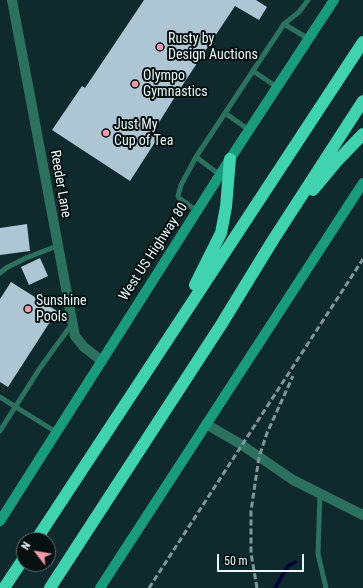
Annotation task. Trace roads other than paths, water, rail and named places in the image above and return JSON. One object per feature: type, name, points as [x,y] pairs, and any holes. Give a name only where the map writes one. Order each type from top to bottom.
[{"type":"highway","points":[[41,532],[363,42]]},
{"type":"highway","points":[[50,588],[221,325],[273,240],[363,101]]},
{"type":"highway","points":[[273,240],[338,160],[363,134]]},
{"type":"highway","points":[[189,305],[195,285],[221,233],[226,207],[230,159]]},
{"type":"highway","points":[[4,588],[16,570]]},
{"type":"main road","name":"West US Highway 80","points":[[0,521],[220,174],[334,0]]},
{"type":"main road","points":[[100,588],[363,183]]},
{"type":"street","name":"Reeder Lane","points":[[12,0],[72,324],[75,336],[84,347],[102,360]]},
{"type":"street","points":[[206,424],[242,444],[293,480],[363,515]]},
{"type":"lane","points":[[197,211],[178,198],[181,186],[196,157],[284,24],[299,12],[308,0]]},
{"type":"lane","points":[[284,24],[309,39]]},
{"type":"lane","points":[[253,71],[277,87]]},
{"type":"lane","points":[[225,113],[249,130]]},
{"type":"lane","points":[[196,157],[220,174]]},
{"type":"lane","points":[[0,273],[6,268],[26,258],[57,246]]},
{"type":"lane","points":[[0,431],[40,368],[72,324]]},
{"type":"lane","points":[[0,397],[56,432]]},
{"type":"lane","points":[[320,493],[318,554],[326,588]]},
{"type":"waterway","points":[[275,588],[288,566],[295,562]]},
{"type":"railway","points":[[149,588],[363,259]]},
{"type":"railway","points":[[257,588],[251,553],[251,511],[259,457],[267,433],[293,376]]},
{"type":"place","name":"Rusty by Design Auctions","points":[[160,47]]},
{"type":"place","name":"Olympo Gymnastics","points":[[135,84]]},
{"type":"place","name":"Just My Cup of Tea","points":[[106,133]]},
{"type":"place","name":"Sunshine Pools","points":[[28,309]]}]
